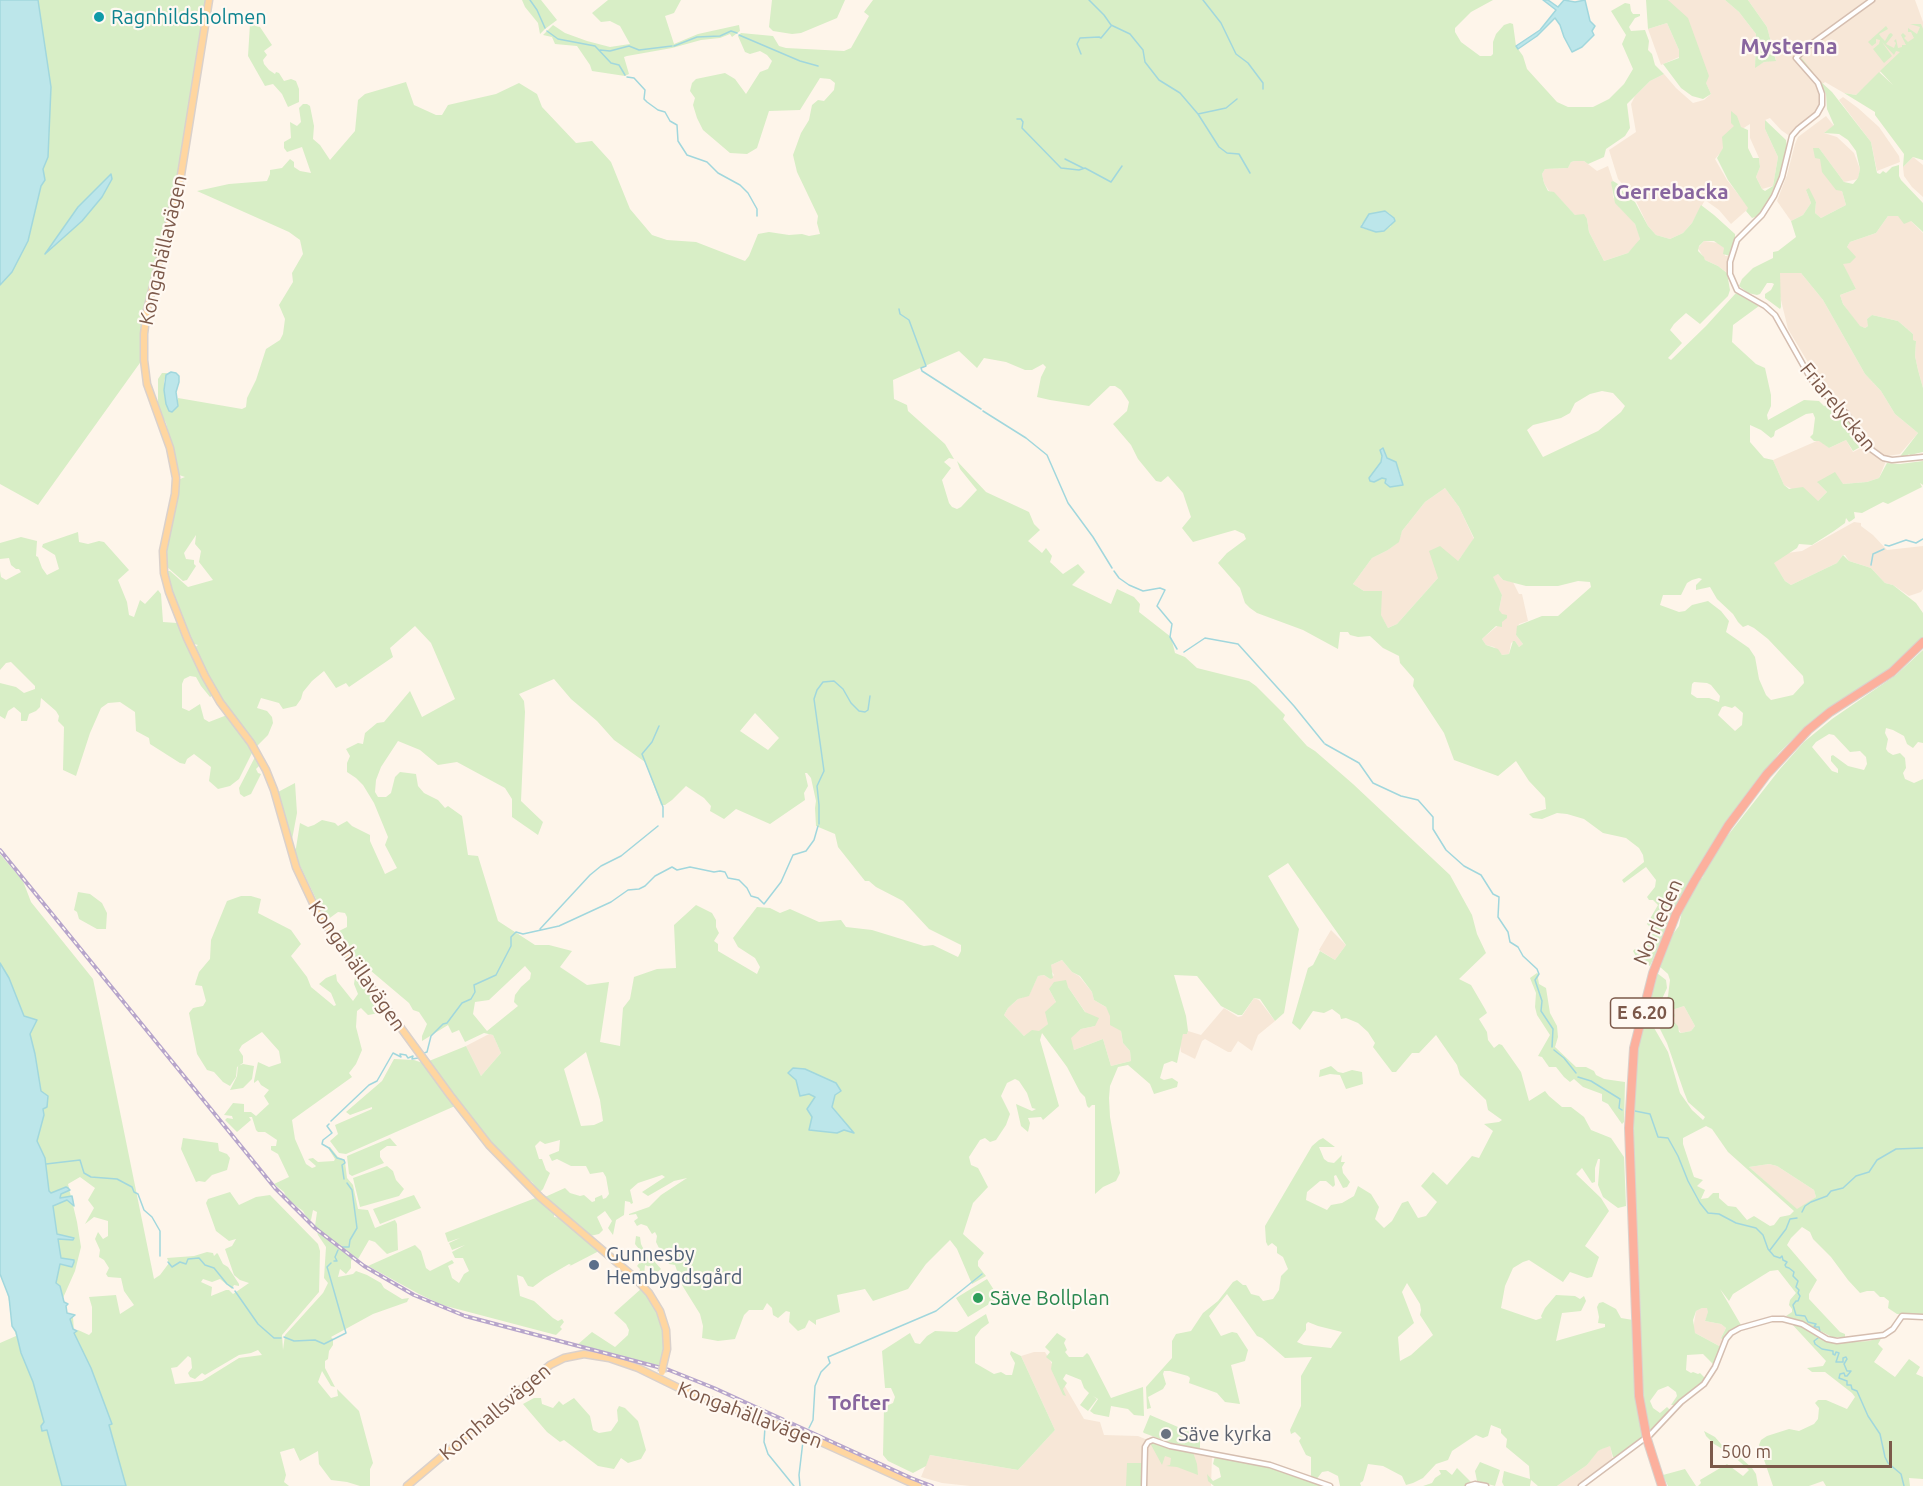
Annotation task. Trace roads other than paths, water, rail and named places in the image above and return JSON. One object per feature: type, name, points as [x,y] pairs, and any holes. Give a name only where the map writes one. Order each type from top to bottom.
[{"type":"highway","name":"Norrleden","points":[[1662,1486],[1647,1439],[1640,1402],[1629,1128],[1634,1048],[1653,973],[1676,914],[1695,880],[1728,826],[1762,780],[1808,730],[1830,712],[1892,672],[1923,642]]},
{"type":"main road","name":"Kongahällavägen","points":[[210,0],[181,179],[147,310],[144,334],[143,354],[147,384],[170,448],[176,478],[176,491],[163,551],[164,573],[187,638],[205,676],[255,749],[266,770],[296,867],[319,916],[489,1145],[540,1197],[650,1293],[660,1311],[666,1330],[667,1349],[661,1372],[698,1396],[789,1428],[918,1486]]},
{"type":"main road","name":"Kornhallsvägen","points":[[407,1486],[546,1369],[564,1358],[578,1354],[594,1355],[661,1372]]},
{"type":"street","name":"Friarelyckan","points":[[1872,0],[1807,47],[1796,58],[1818,83],[1822,94],[1822,105],[1817,114],[1792,136],[1782,177],[1773,198],[1759,219],[1737,240],[1730,262],[1730,278],[1737,290],[1765,306],[1775,315],[1816,386],[1846,413],[1872,450],[1879,456],[1892,460],[1923,457]]},
{"type":"street","points":[[1649,1436],[1681,1402],[1704,1384],[1716,1366],[1725,1341],[1731,1333],[1738,1329],[1772,1319],[1783,1319],[1802,1324],[1827,1340],[1839,1341],[1885,1334],[1893,1329],[1904,1316],[1923,1317]]},
{"type":"street","points":[[1581,1486],[1644,1439]]},
{"type":"street","points":[[1144,1486],[1145,1448],[1148,1442],[1154,1440],[1170,1446],[1265,1463],[1330,1486]]},
{"type":"street","points":[[1468,1486],[1475,1484],[1486,1486]]},
{"type":"water","points":[[0,0],[38,0],[51,87],[48,157],[43,169],[45,180],[41,186],[28,241],[12,272],[0,285]]},
{"type":"water","points":[[1543,0],[1548,0],[1558,7],[1564,0],[1575,2],[1585,0],[1590,21],[1595,26],[1592,31],[1594,35],[1582,47],[1572,52],[1555,18],[1537,36],[1518,49],[1516,46],[1540,30],[1556,10]]},
{"type":"water","points":[[111,174],[112,179],[102,197],[82,221],[45,254],[78,207]]},
{"type":"water","points":[[1385,211],[1395,221],[1384,231],[1376,232],[1361,227],[1369,214]]},
{"type":"water","points":[[171,372],[179,376],[176,392],[178,406],[172,412],[166,404],[164,390],[166,375]]},
{"type":"water","points":[[1383,448],[1387,458],[1396,462],[1403,485],[1390,487],[1385,483],[1386,479],[1382,478],[1374,482],[1370,481],[1369,478],[1381,462],[1380,450]]},
{"type":"water","points":[[0,963],[9,978],[24,1016],[37,1020],[30,1034],[41,1091],[48,1096],[37,1141],[45,1158],[49,1191],[51,1193],[68,1188],[70,1190],[61,1194],[60,1198],[72,1196],[74,1206],[67,1200],[53,1206],[57,1234],[74,1238],[73,1240],[58,1239],[61,1258],[74,1260],[74,1262],[72,1267],[60,1264],[56,1283],[60,1286],[64,1302],[68,1304],[67,1313],[75,1315],[70,1319],[73,1329],[77,1331],[74,1333],[91,1368],[112,1424],[109,1425],[126,1486],[62,1486],[47,1430],[42,1431],[41,1426],[44,1422],[33,1382],[12,1326],[9,1297],[0,1274]]},
{"type":"water","points":[[793,1068],[805,1069],[836,1083],[841,1091],[835,1095],[832,1107],[854,1133],[844,1130],[837,1133],[809,1130],[812,1117],[807,1109],[815,1097],[809,1094],[800,1096],[796,1080],[788,1073]]},
{"type":"waterway","points":[[530,0],[545,28]]},
{"type":"waterway","points":[[1089,0],[1111,25],[1130,34],[1143,50],[1145,62],[1159,80],[1180,93],[1198,114],[1219,147],[1227,153],[1239,154],[1250,173]]},
{"type":"waterway","points":[[1203,0],[1221,23],[1236,54],[1248,63],[1263,83],[1263,89]]},
{"type":"waterway","points":[[1081,54],[1077,44],[1080,38],[1101,38],[1111,26]]},
{"type":"waterway","points":[[547,31],[558,39],[595,46],[611,63],[619,65],[625,75]]},
{"type":"waterway","points":[[674,46],[697,37],[720,36],[731,31],[737,33]]},
{"type":"waterway","points":[[739,35],[800,61],[818,66]]},
{"type":"waterway","points":[[600,50],[610,51],[629,46],[639,50],[672,46]]},
{"type":"waterway","points":[[627,77],[634,78],[645,90],[644,99],[647,102],[665,112],[670,121],[677,125],[678,141],[687,155],[707,162],[718,173],[740,185],[748,193],[757,209],[757,216]]},
{"type":"waterway","points":[[1198,114],[1226,108],[1237,99]]},
{"type":"waterway","points":[[1017,119],[1021,119],[1022,128],[1061,168],[1079,170],[1085,168],[1111,182],[1122,166]]},
{"type":"waterway","points":[[1065,159],[1083,168]]},
{"type":"waterway","points":[[899,309],[900,314],[909,320],[926,366],[921,368],[922,371],[981,409]]},
{"type":"waterway","points":[[983,411],[1026,438],[1047,455],[1068,503],[1112,568]]},
{"type":"waterway","points":[[1885,545],[1889,546],[1906,540],[1916,543],[1923,539]]},
{"type":"waterway","points":[[1871,565],[1873,554],[1884,549]]},
{"type":"waterway","points":[[1114,571],[1129,585],[1143,591],[1160,588],[1165,590],[1157,606],[1172,624],[1170,637],[1177,649]]},
{"type":"waterway","points":[[1184,652],[1205,638],[1238,644],[1324,743]]},
{"type":"waterway","points":[[819,824],[817,786],[824,771],[814,699],[817,690],[823,682],[834,681],[843,689],[851,703],[859,711],[865,712],[868,710],[870,696]]},
{"type":"waterway","points":[[659,726],[652,742],[642,754],[663,807],[663,817]]},
{"type":"waterway","points":[[1325,744],[1359,763],[1373,783],[1401,796],[1418,800],[1433,817],[1433,829],[1446,850],[1464,866],[1481,875],[1493,894],[1499,897],[1498,917],[1508,932],[1510,942],[1518,947],[1539,974],[1535,980],[1542,1001],[1541,1011],[1553,1029],[1552,1047]]},
{"type":"waterway","points":[[540,929],[590,875],[601,866],[621,856],[658,826]]},
{"type":"waterway","points":[[424,1053],[427,1052],[431,1036],[447,1023],[462,1003],[471,999],[475,992],[474,985],[496,975],[511,946],[511,937],[516,932],[523,934],[559,926],[611,902],[628,890],[645,886],[655,876],[672,867],[677,870],[690,867],[725,872],[728,878],[739,880],[751,896],[758,898],[764,904],[781,882],[793,855],[806,851],[814,840],[818,826]]},
{"type":"waterway","points":[[1554,1050],[1576,1073]]},
{"type":"waterway","points":[[331,1121],[369,1085],[377,1081],[393,1053],[401,1057],[400,1054],[408,1058],[413,1056],[412,1059],[418,1058]]},
{"type":"waterway","points":[[1578,1077],[1591,1081],[1620,1099],[1619,1108],[1622,1110]]},
{"type":"waterway","points":[[1635,1111],[1650,1114],[1658,1137],[1668,1138],[1688,1181],[1708,1213],[1719,1214],[1736,1223],[1756,1228],[1763,1235],[1768,1249],[1774,1256],[1780,1258],[1782,1256],[1787,1262],[1786,1267],[1794,1272],[1793,1276],[1798,1281],[1796,1287],[1800,1296],[1793,1305],[1796,1315],[1805,1316],[1808,1322],[1816,1324],[1814,1327],[1819,1327],[1820,1332],[1824,1335]]},
{"type":"waterway","points":[[329,1124],[327,1126],[332,1133],[323,1140],[322,1144],[329,1148],[337,1158],[344,1160],[345,1163],[342,1165],[344,1179]]},
{"type":"waterway","points":[[1802,1212],[1811,1202],[1827,1196],[1831,1191],[1843,1188],[1856,1176],[1869,1172],[1877,1160],[1896,1149],[1923,1148]]},
{"type":"waterway","points":[[46,1164],[80,1160],[84,1173],[91,1177],[117,1179],[132,1187],[138,1194],[144,1210],[152,1217],[160,1231],[160,1256]]},
{"type":"waterway","points":[[341,1247],[349,1247],[357,1228],[352,1190],[347,1183]]},
{"type":"waterway","points":[[1770,1250],[1786,1229],[1790,1219],[1797,1218]]},
{"type":"waterway","points":[[334,1261],[337,1261],[335,1257],[338,1250]]},
{"type":"waterway","points":[[168,1262],[172,1267],[180,1262],[186,1264],[188,1259],[199,1258],[205,1265],[214,1268],[233,1288]]},
{"type":"waterway","points":[[284,1337],[294,1341],[315,1340],[324,1344],[346,1333],[327,1267],[331,1263]]},
{"type":"waterway","points":[[809,1428],[813,1420],[815,1386],[821,1372],[830,1363],[828,1357],[936,1311],[982,1274]]},
{"type":"waterway","points":[[235,1291],[258,1324],[274,1338],[281,1338]]},
{"type":"waterway","points":[[1818,1338],[1814,1341],[1815,1344],[1822,1349],[1833,1351],[1835,1355],[1836,1352],[1839,1353],[1836,1362],[1843,1362],[1843,1358],[1846,1357],[1844,1364],[1847,1371],[1851,1371],[1847,1376],[1844,1373],[1840,1374],[1839,1378],[1847,1381],[1847,1385],[1851,1385],[1852,1389],[1857,1391],[1868,1416],[1880,1434],[1885,1457],[1888,1463],[1901,1474],[1904,1486]]},
{"type":"waterway","points":[[765,1427],[764,1442],[768,1454],[794,1486]]},
{"type":"waterway","points":[[800,1486],[803,1441]]},
{"type":"railway","points":[[0,850],[275,1188],[315,1228],[364,1266],[414,1295],[465,1316],[669,1370],[932,1486]]},
{"type":"place","name":"Ragnhildsholmen","points":[[99,17]]},
{"type":"place","name":"Gunnesby Hembygdsgård","points":[[594,1265]]},
{"type":"place","name":"Säve Bollplan","points":[[978,1298]]},
{"type":"place","name":"Säve kyrka","points":[[1166,1434]]},
{"type":"district","name":"Mysterna","points":[[1789,47]]},
{"type":"district","name":"Gerrebacka","points":[[1672,192]]},
{"type":"district","name":"Tofter","points":[[859,1403]]}]
